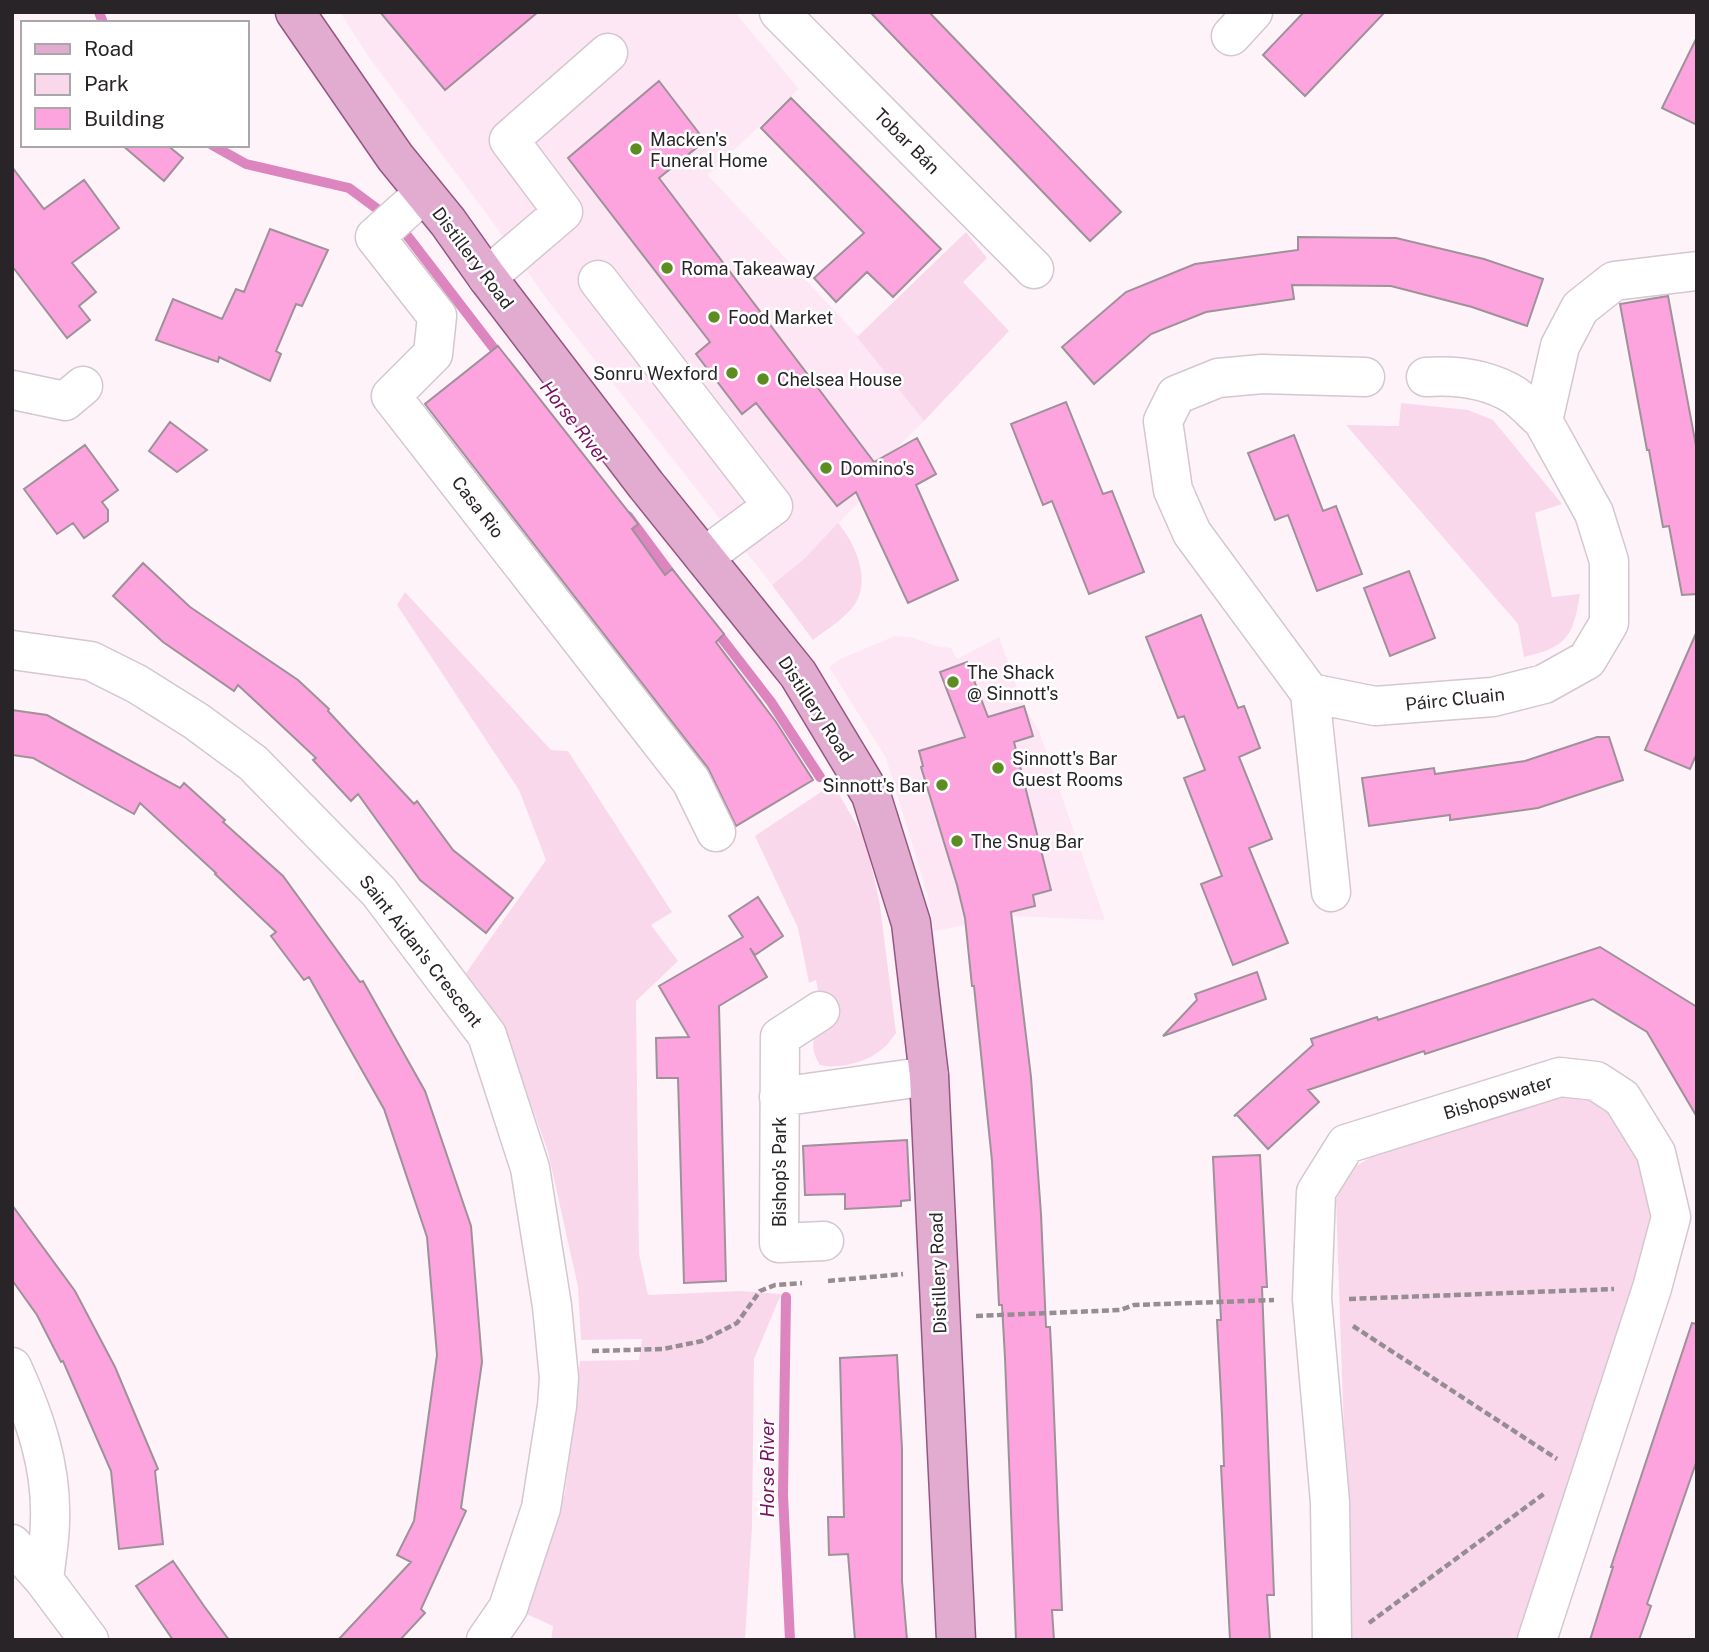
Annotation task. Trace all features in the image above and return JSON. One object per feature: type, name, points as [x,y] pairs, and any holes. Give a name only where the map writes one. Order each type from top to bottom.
[{"type":"main road","name":"Distillery Road","points":[[295,12],[387,146],[400,214],[448,222],[486,277],[646,485],[797,674],[871,795],[911,923],[929,1076],[956,1640]]},
{"type":"street","name":"Tobar Bán","points":[[779,12],[1034,269]]},
{"type":"street","points":[[486,277],[563,212],[509,140],[608,53]]},
{"type":"street","name":"Casa Rio","points":[[400,214],[375,237],[437,316],[433,354],[391,396],[691,781],[716,832]]},
{"type":"street","points":[[1544,421],[1560,346],[1580,308],[1614,281],[1697,271]]},
{"type":"street","points":[[598,280],[773,506],[704,558]]},
{"type":"street","points":[[1331,892],[1310,693],[1192,533],[1172,490],[1163,421],[1177,395],[1219,378],[1262,374],[1365,377]]},
{"type":"street","name":"Páirc Cluain","points":[[1310,693],[1375,706],[1493,697],[1545,684],[1587,660],[1609,623],[1609,561],[1594,513],[1544,421],[1513,395],[1475,380],[1445,376],[1426,377]]},
{"type":"street","points":[[12,382],[13,392],[65,401],[83,386]]},
{"type":"street","name":"Saint Aidan's Crescent","points":[[12,650],[91,661],[137,684],[196,721],[253,764],[379,892],[487,1035],[530,1168],[552,1306],[559,1378],[541,1508],[508,1608],[486,1640]]},
{"type":"street","name":"Bishop's Park","points":[[820,1011],[780,1037],[779,1243],[824,1241]]},
{"type":"street","name":"Bishop's Park","points":[[779,1097],[929,1076]]},
{"type":"street","name":"Bishopswater","points":[[1332,1639],[1330,1502],[1312,1299],[1316,1192],[1346,1144],[1560,1077],[1596,1081],[1622,1098],[1656,1153],[1671,1217],[1652,1288],[1537,1640]]},
{"type":"street","points":[[12,1367],[33,1414],[49,1480],[51,1521],[44,1580]]},
{"type":"street","points":[[12,1544],[44,1580],[89,1640]]},
{"type":"path","points":[[823,1281],[939,1271]]},
{"type":"path","points":[[556,1351],[663,1349],[702,1341],[737,1323],[760,1291],[775,1285],[810,1282]]},
{"type":"path","points":[[940,1318],[1120,1310],[1134,1306],[1652,1288]]},
{"type":"path","points":[[1312,1299],[1563,1463]]},
{"type":"path","points":[[1332,1639],[1350,1637],[1552,1487]]},
{"type":"shaded area","points":[[340,12],[735,12],[799,89],[708,175],[931,414],[893,452],[884,456],[887,468],[873,488],[804,559],[772,585],[548,301],[486,213],[370,59]]},
{"type":"shaded area","points":[[895,636],[911,637],[951,648],[957,659],[999,637],[1024,706],[1039,731],[1105,920],[1013,916],[934,931],[928,897],[886,758],[829,667],[840,659]]},
{"type":"green space","points":[[966,232],[987,258],[963,282],[1009,331],[924,421],[857,337]]},
{"type":"green space","points":[[1401,403],[1468,410],[1493,420],[1562,504],[1535,513],[1552,597],[1580,594],[1571,630],[1559,644],[1524,657],[1518,624],[1346,425],[1399,426]]},
{"type":"green space","points":[[838,523],[851,542],[860,564],[861,587],[852,608],[813,640],[772,585],[804,559]]},
{"type":"green space","points":[[405,592],[551,750],[568,751],[672,912],[651,925],[678,961],[636,1001],[639,1254],[648,1295],[742,1291],[781,1294],[754,1359],[752,1528],[745,1640],[551,1640],[553,1626],[522,1612],[565,1493],[580,1361],[639,1360],[642,1339],[581,1340],[578,1287],[548,1152],[503,1025],[466,973],[546,860],[519,790],[397,605]]},
{"type":"green space","points":[[833,784],[865,839],[880,905],[896,1033],[875,1055],[860,1062],[835,1066],[820,1065],[815,1056],[815,1036],[817,1031],[825,1027],[816,980],[809,983],[798,928],[755,836]]},
{"type":"green space","points":[[1566,1091],[1597,1101],[1628,1133],[1656,1214],[1519,1640],[1351,1640],[1336,1200],[1351,1169],[1388,1147]]},
{"type":"building","points":[[380,12],[538,12],[445,90]]},
{"type":"building","points":[[870,12],[929,12],[1121,212],[1090,241]]},
{"type":"building","points":[[1304,12],[1385,12],[1305,96],[1263,55]]},
{"type":"building","points":[[1697,37],[1697,125],[1662,108]]},
{"type":"building","points":[[659,81],[705,141],[659,178],[874,462],[917,438],[936,474],[916,485],[958,580],[908,603],[856,492],[837,506],[756,403],[742,414],[696,354],[710,342],[568,158]]},
{"type":"building","points":[[791,98],[941,249],[893,297],[867,272],[836,302],[814,278],[864,233],[761,128]]},
{"type":"building","points":[[124,147],[169,147],[183,158],[164,181]]},
{"type":"building","points":[[12,167],[44,209],[84,180],[119,228],[72,263],[96,292],[79,306],[90,320],[67,338],[12,266]]},
{"type":"building","points":[[270,229],[328,250],[302,306],[296,304],[276,351],[281,354],[270,381],[219,357],[218,362],[156,340],[173,299],[222,319],[236,289],[244,292]]},
{"type":"building","points":[[1298,237],[1396,238],[1484,259],[1543,279],[1527,326],[1472,307],[1391,286],[1292,285],[1294,299],[1206,312],[1151,334],[1094,384],[1062,347],[1126,292],[1195,264],[1298,250]]},
{"type":"building","points":[[1668,296],[1697,451],[1697,594],[1682,595],[1669,526],[1663,527],[1620,304]]},
{"type":"building","points":[[498,346],[638,524],[632,529],[665,575],[672,569],[724,634],[716,642],[776,722],[813,780],[736,826],[708,768],[425,404]]},
{"type":"building","points":[[1066,402],[1103,494],[1112,491],[1144,572],[1089,594],[1052,501],[1043,505],[1011,424]]},
{"type":"building","points":[[170,422],[207,450],[177,472],[149,451]]},
{"type":"building","points":[[1294,435],[1323,511],[1336,506],[1362,574],[1317,591],[1288,515],[1275,520],[1248,453]]},
{"type":"building","points":[[85,445],[118,490],[102,502],[108,510],[108,521],[84,538],[73,523],[57,534],[24,489]]},
{"type":"building","points":[[143,563],[190,607],[298,680],[329,709],[414,804],[417,801],[453,850],[513,898],[486,933],[420,880],[358,794],[351,801],[313,760],[316,758],[238,685],[234,691],[163,642],[113,596]]},
{"type":"building","points":[[1409,571],[1435,638],[1390,656],[1364,588]]},
{"type":"building","points":[[1201,615],[1238,708],[1244,706],[1260,748],[1239,757],[1272,839],[1249,848],[1288,943],[1233,965],[1201,884],[1222,876],[1184,778],[1205,770],[1184,716],[1178,718],[1146,637]]},
{"type":"building","points":[[1697,631],[1697,753],[1690,769],[1645,750]]},
{"type":"building","points":[[967,662],[988,717],[1024,706],[1033,736],[1014,742],[1051,890],[1033,895],[1035,906],[1011,912],[1031,1077],[1046,1327],[1050,1327],[1062,1610],[1052,1610],[1054,1640],[1016,1640],[1002,1305],[999,1305],[992,1161],[974,986],[965,918],[921,767],[923,766],[919,751],[965,737],[940,672]]},
{"type":"building","points":[[12,710],[47,715],[180,788],[184,783],[225,820],[223,822],[283,876],[360,982],[363,981],[425,1091],[471,1226],[482,1362],[461,1508],[466,1511],[421,1609],[425,1613],[400,1640],[338,1640],[411,1562],[397,1555],[414,1521],[437,1355],[427,1237],[384,1109],[309,977],[304,980],[271,936],[276,932],[140,803],[134,814],[33,758],[12,755]]},
{"type":"building","points":[[1597,737],[1609,737],[1623,780],[1538,808],[1450,820],[1450,815],[1369,826],[1362,778],[1434,768],[1435,774],[1525,761]]},
{"type":"building","points":[[758,897],[783,936],[755,955],[750,948],[767,977],[719,1006],[726,1281],[684,1283],[678,1078],[657,1078],[656,1038],[689,1037],[659,986],[743,937],[729,916]]},
{"type":"building","points":[[1600,947],[1697,1007],[1697,1117],[1647,1032],[1593,999],[1308,1090],[1319,1102],[1268,1149],[1237,1115],[1234,1116],[1313,1045],[1311,1039],[1377,1017],[1378,1020]]},
{"type":"building","points":[[1257,972],[1266,999],[1163,1036],[1197,1000],[1195,994]]},
{"type":"building","points":[[907,1140],[910,1200],[901,1201],[901,1206],[845,1209],[845,1194],[805,1195],[803,1146]]},
{"type":"building","points":[[1260,1155],[1267,1287],[1262,1287],[1274,1595],[1267,1595],[1270,1640],[1230,1640],[1221,1466],[1224,1466],[1217,1320],[1221,1320],[1213,1157]]},
{"type":"building","points":[[12,1205],[75,1291],[115,1367],[158,1469],[155,1471],[163,1544],[119,1549],[111,1471],[63,1361],[61,1362],[37,1315],[12,1280]]},
{"type":"building","points":[[1692,1323],[1697,1324],[1697,1460],[1647,1604],[1651,1606],[1639,1640],[1590,1640],[1611,1567]]},
{"type":"building","points":[[897,1355],[902,1449],[902,1581],[907,1640],[855,1640],[848,1554],[829,1555],[828,1517],[844,1517],[840,1358]]},
{"type":"building","points":[[173,1561],[229,1640],[173,1640],[136,1586]]},
{"type":"waterway","points":[[99,12],[102,21]]},
{"type":"waterway","name":"Horse River","points":[[216,147],[246,164],[349,188],[399,225],[502,359]]},
{"type":"waterway","name":"Horse River","points":[[628,516],[677,582]]},
{"type":"waterway","name":"Horse River","points":[[713,627],[771,702],[820,777]]},
{"type":"waterway","name":"Horse River","points":[[786,1297],[783,1495],[790,1640]]},
{"type":"place","name":"Macken's Funeral Home","points":[[636,149]]},
{"type":"place","name":"Roma Takeaway","points":[[667,268]]},
{"type":"place","name":"Food Market","points":[[714,317]]},
{"type":"place","name":"Sonru Wexford","points":[[732,373]]},
{"type":"place","name":"Chelsea House","points":[[763,379]]},
{"type":"place","name":"Domino's","points":[[826,468]]},
{"type":"place","name":"The Shack @ Sinnott's","points":[[953,682]]},
{"type":"place","name":"Sinnott's Bar Guest Rooms","points":[[998,768]]},
{"type":"place","name":"Sinnott's Bar","points":[[942,785]]},
{"type":"place","name":"The Snug Bar","points":[[957,841]]}]
